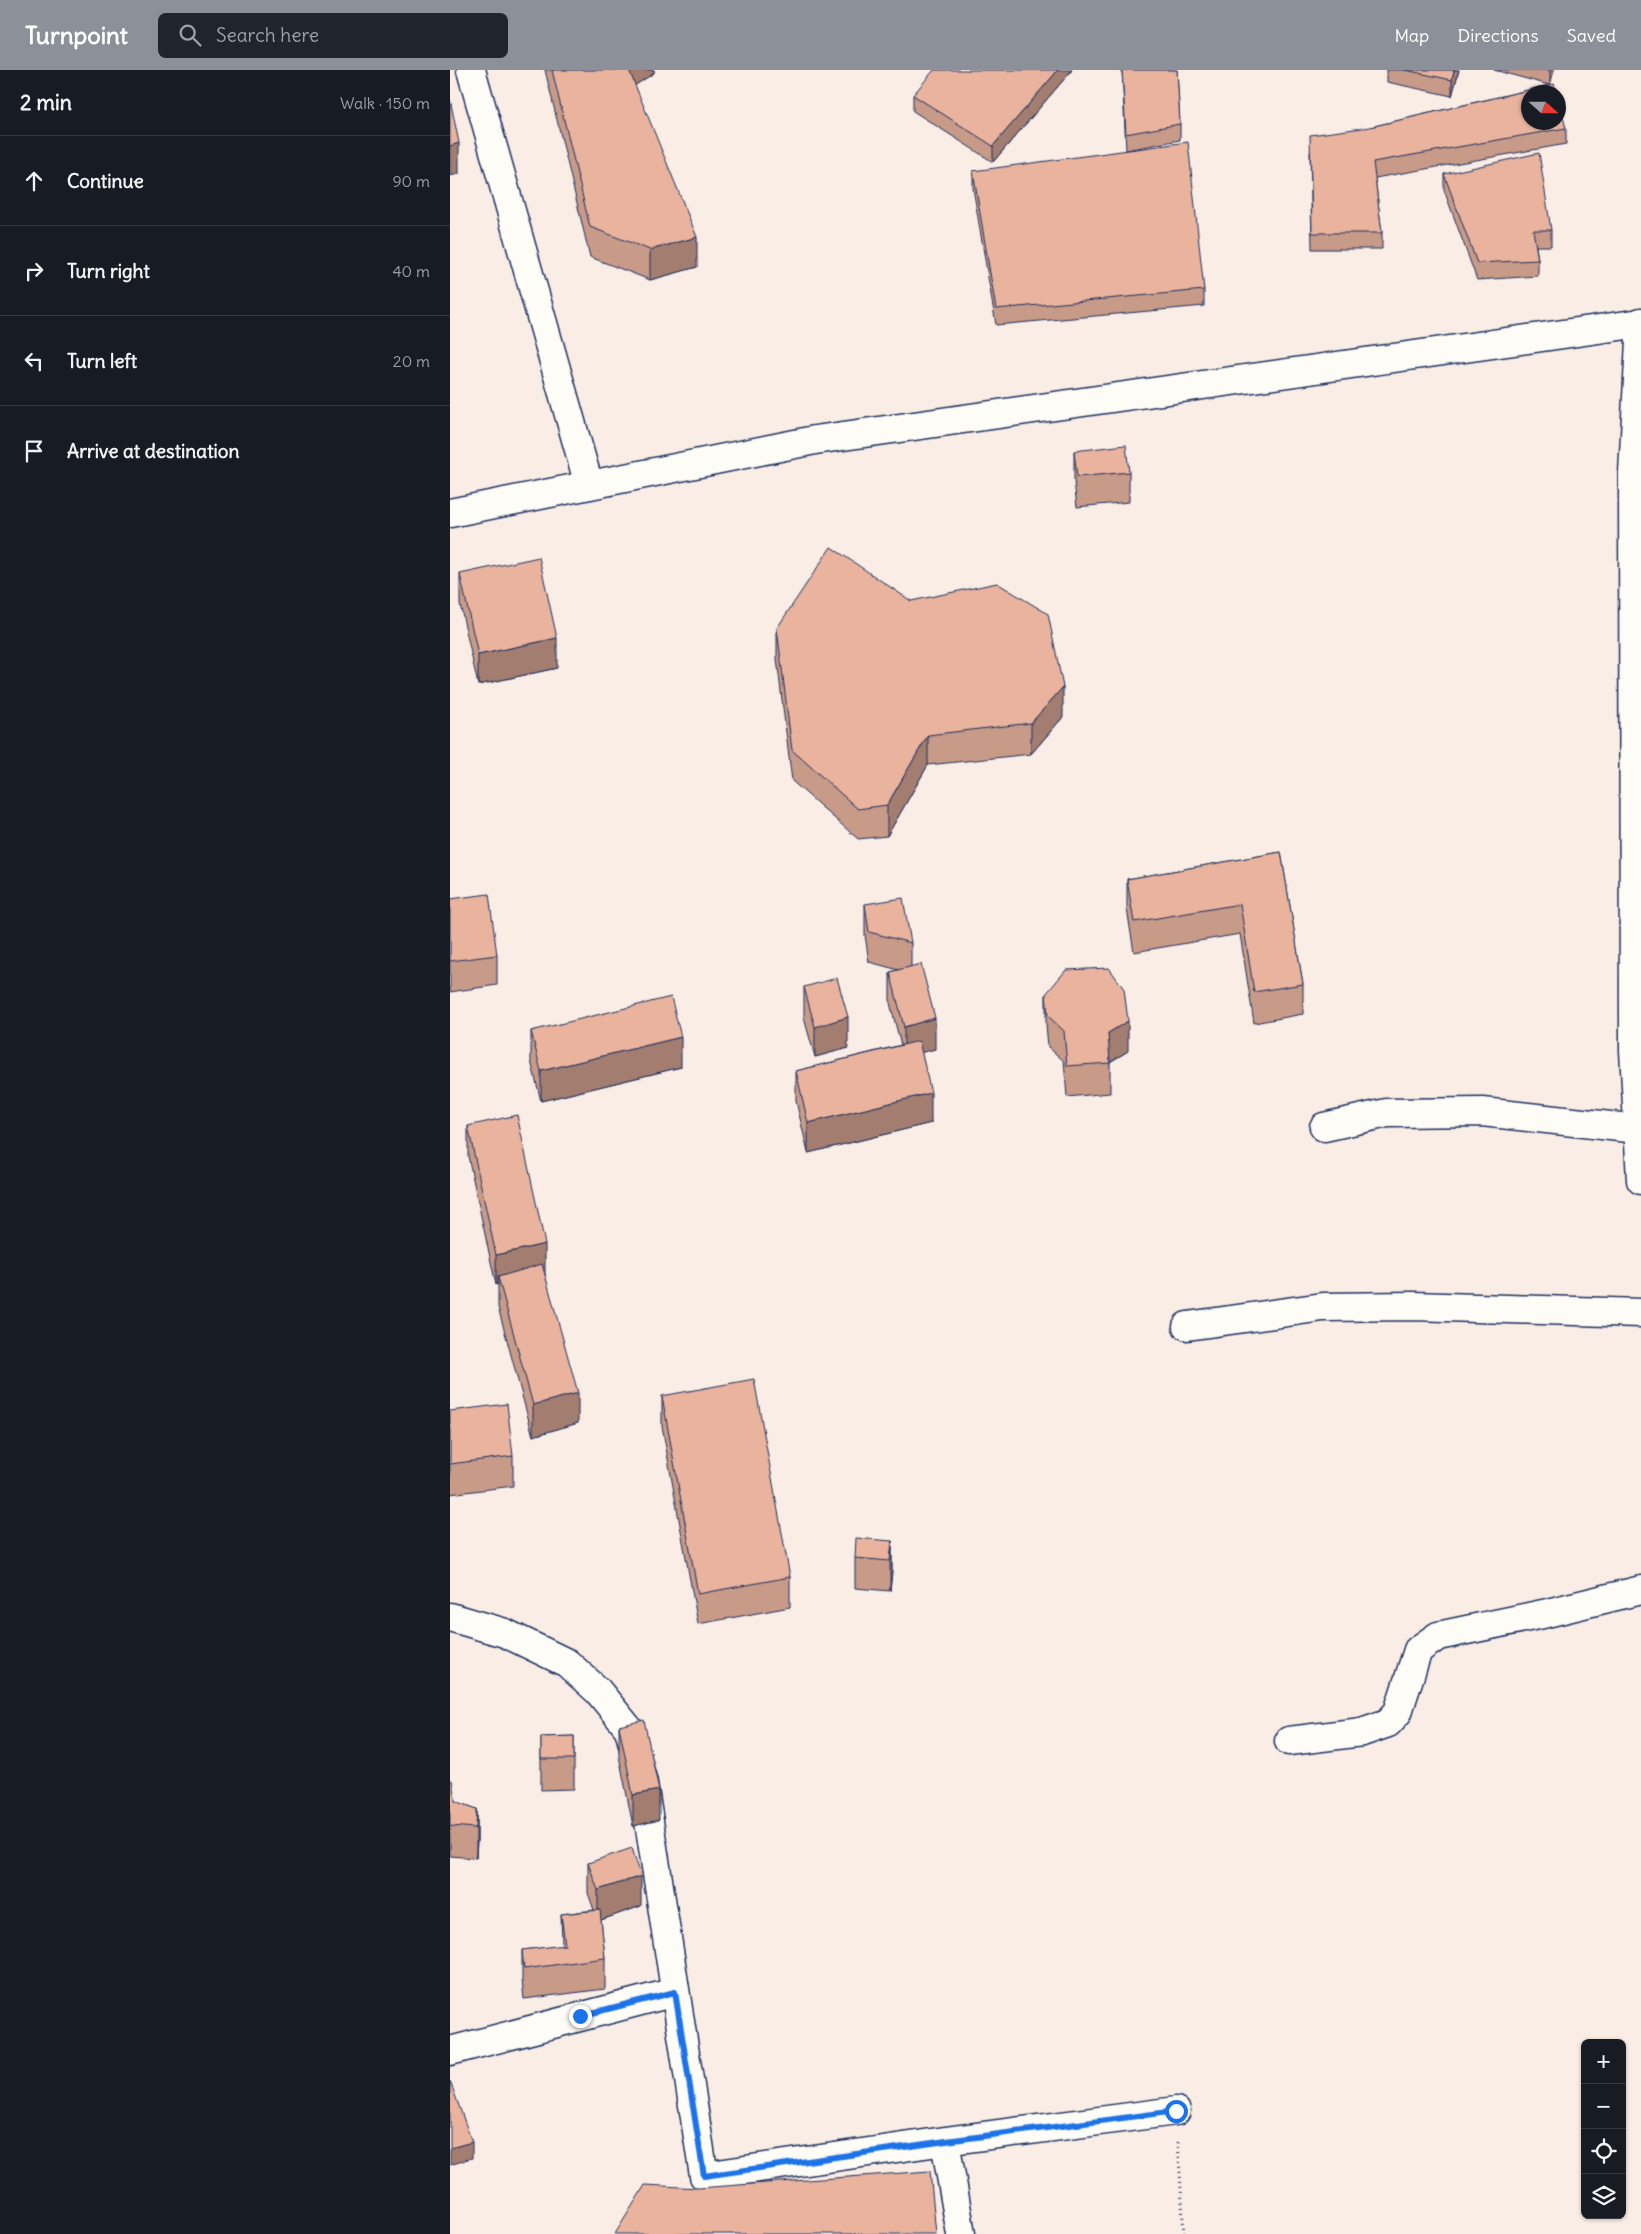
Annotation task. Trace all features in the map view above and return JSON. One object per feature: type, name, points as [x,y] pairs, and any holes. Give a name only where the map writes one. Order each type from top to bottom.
[{"type":"street","points":[[471,70],[588,485]]},
{"type":"street","points":[[450,513],[815,440],[1641,323],[1633,473],[1634,1050],[1641,1180]]},
{"type":"street","points":[[1324,1127],[1388,1114],[1482,1112],[1638,1129]]},
{"type":"street","points":[[1187,1326],[1323,1307],[1413,1306],[1641,1313]]},
{"type":"street","points":[[1289,1741],[1362,1732],[1388,1723],[1398,1712],[1418,1650],[1438,1636],[1543,1614],[1641,1590]]},
{"type":"street","points":[[450,1617],[505,1633],[567,1664],[598,1691],[629,1729],[643,1783],[704,2176],[946,2141],[1176,2111]]},
{"type":"street","points":[[450,2051],[675,1992]]},
{"type":"street","points":[[946,2141],[961,2234]]},
{"type":"path","points":[[1176,2111],[1184,2234]]},
{"type":"building","points":[[552,70],[629,70],[697,237],[650,250],[590,227]]},
{"type":"building","points":[[934,70],[1058,70],[993,146],[913,95]]},
{"type":"building","points":[[1122,70],[1177,70],[1180,124],[1126,134]]},
{"type":"building","points":[[1405,70],[1454,70],[1452,80]]},
{"type":"building","points":[[1521,92],[1521,130],[1555,130],[1373,162],[1382,233],[1312,233],[1310,135],[1370,127]]},
{"type":"building","points":[[450,99],[459,143],[450,146]]},
{"type":"building","points":[[1188,142],[1204,290],[996,309],[973,171]]},
{"type":"building","points":[[1539,153],[1551,230],[1533,230],[1538,260],[1477,263],[1444,174]]},
{"type":"building","points":[[1126,445],[1129,472],[1077,477],[1074,451]]},
{"type":"building","points":[[831,547],[911,601],[997,583],[1048,614],[1063,687],[1031,723],[928,735],[887,805],[858,809],[792,750],[777,628]]},
{"type":"building","points":[[539,557],[557,638],[478,655],[460,574]]},
{"type":"building","points":[[1281,852],[1303,984],[1254,992],[1240,904],[1134,922],[1127,879]]},
{"type":"building","points":[[489,894],[497,955],[450,961],[450,899]]},
{"type":"building","points":[[903,898],[911,943],[869,932],[865,904]]},
{"type":"building","points":[[921,964],[935,1018],[904,1027],[890,972]]},
{"type":"building","points":[[1109,968],[1124,989],[1128,1021],[1108,1033],[1110,1063],[1067,1066],[1064,1031],[1048,1016],[1046,994],[1066,970]]},
{"type":"building","points":[[837,978],[848,1017],[815,1027],[804,987]]},
{"type":"building","points":[[671,997],[681,1037],[541,1071],[531,1031]]},
{"type":"building","points":[[919,1041],[931,1093],[808,1123],[796,1071]]},
{"type":"building","points":[[517,1115],[545,1244],[496,1255],[468,1126]]},
{"type":"building","points":[[542,1264],[578,1393],[533,1405],[498,1277]]},
{"type":"building","points":[[754,1379],[790,1577],[698,1594],[662,1396]]},
{"type":"building","points":[[507,1404],[513,1456],[450,1464],[450,1411]]},
{"type":"building","points":[[856,1538],[892,1541],[890,1561],[855,1558]]},
{"type":"building","points":[[644,1720],[659,1790],[633,1795],[619,1726]]},
{"type":"building","points":[[574,1736],[574,1759],[541,1759],[541,1737]]},
{"type":"building","points":[[450,1780],[452,1780],[455,1801],[477,1809],[476,1828],[450,1826]]},
{"type":"building","points":[[632,1848],[641,1876],[598,1890],[588,1863]]},
{"type":"building","points":[[600,1910],[605,1958],[524,1969],[522,1950],[565,1945],[561,1914]]},
{"type":"building","points":[[450,2081],[472,2142],[450,2148]]},
{"type":"building","points":[[930,2171],[936,2234],[615,2234],[645,2185],[698,2188]]},
{"type":"route","points":[[580,2016],[675,1992],[699,2134],[704,2176],[946,2141],[1176,2111]]}]
